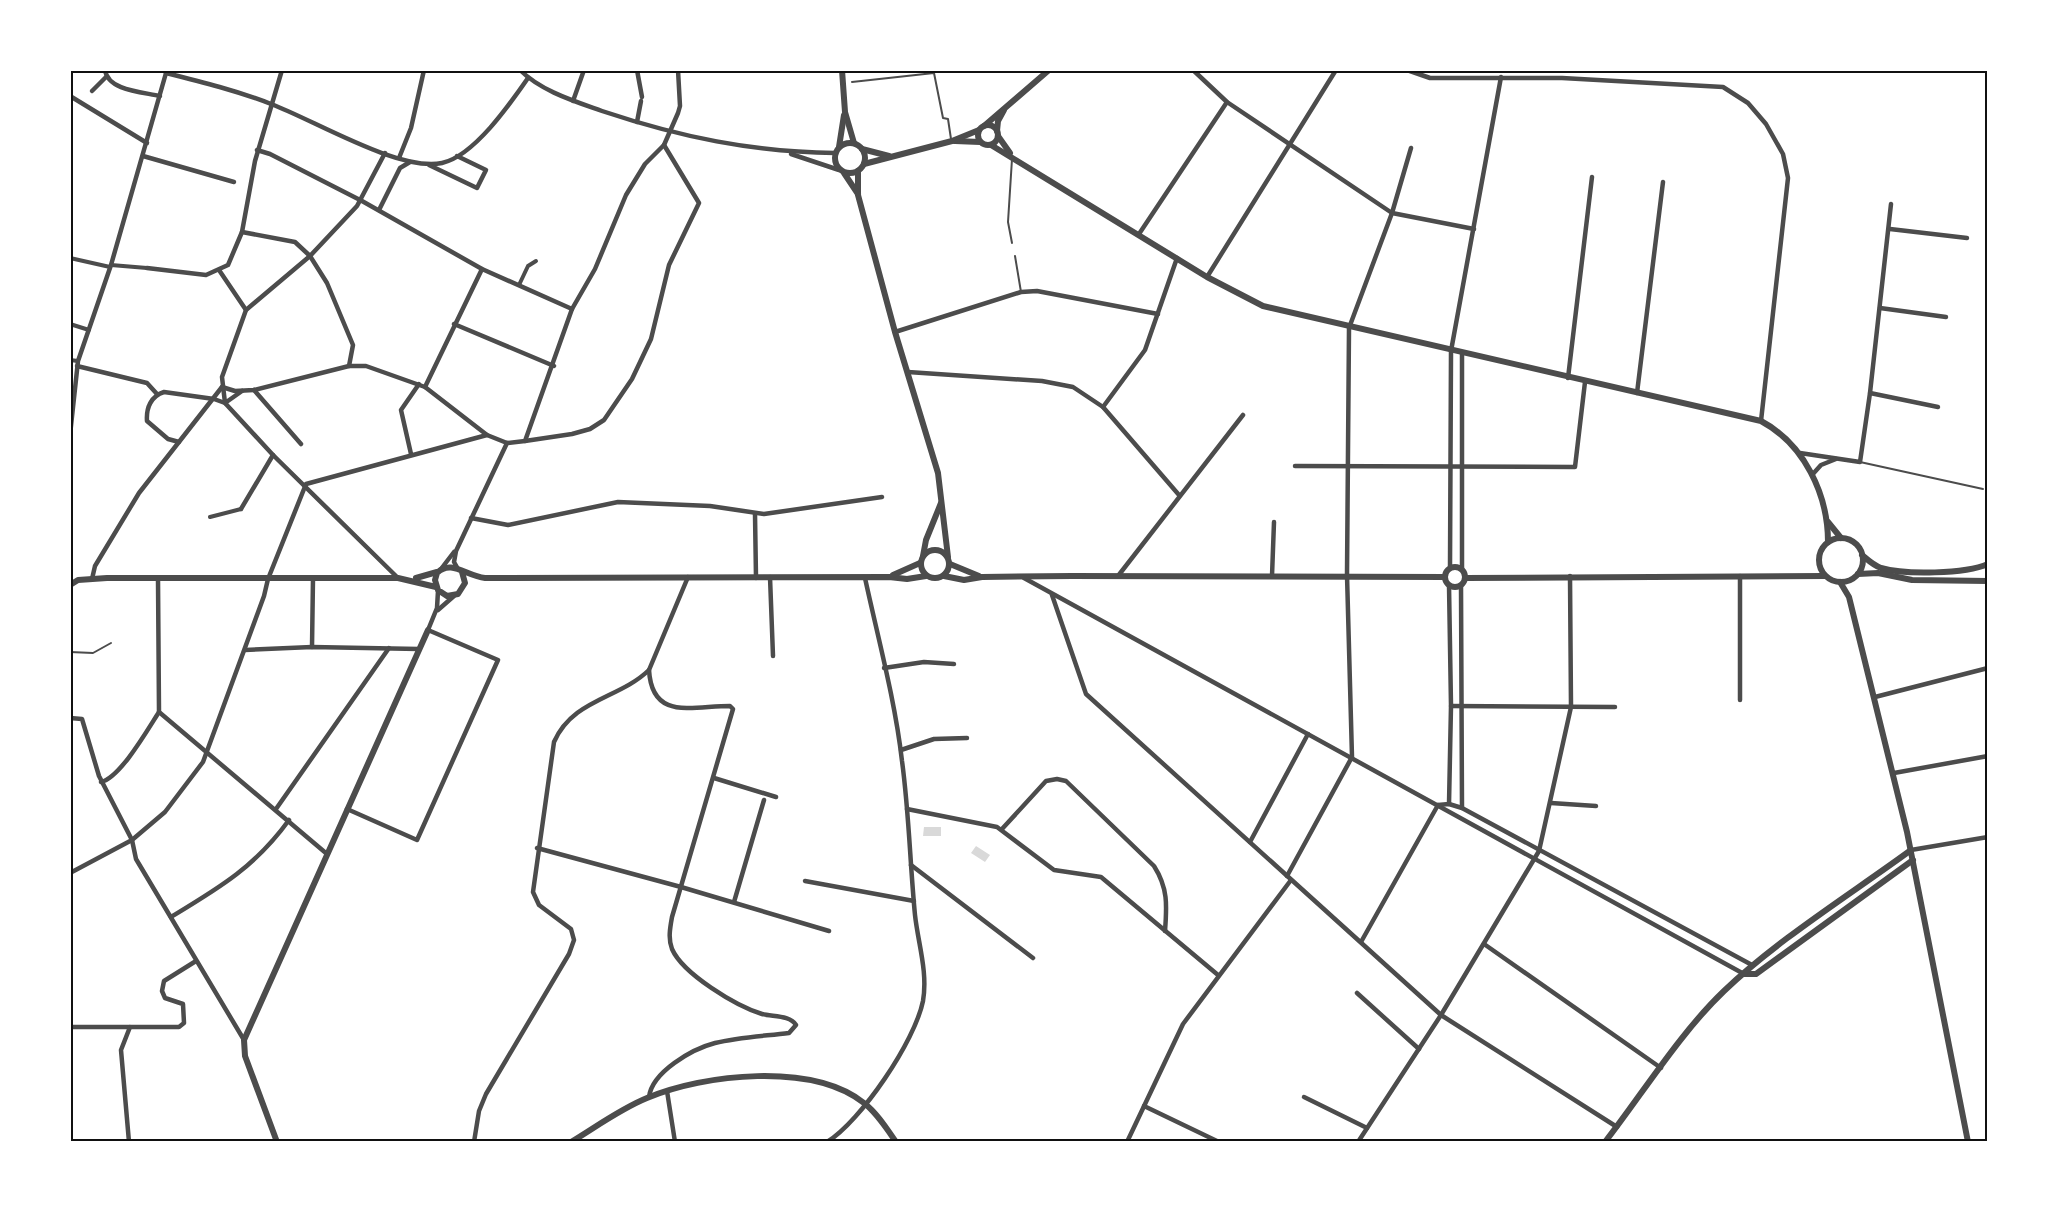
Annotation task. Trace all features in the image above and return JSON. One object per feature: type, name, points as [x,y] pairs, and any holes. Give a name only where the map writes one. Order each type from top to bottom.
[{"type":"street","points":[[105,70],[106,77],[115,85],[160,96]]},
{"type":"street","points":[[70,258],[110,266],[206,275],[228,265],[242,232],[248,183],[282,70]]},
{"type":"street","points":[[399,158],[411,128],[424,70]]},
{"type":"street","points":[[520,70],[528,78],[573,101],[669,133],[785,152],[835,153]]},
{"type":"street","points":[[573,101],[584,70]]},
{"type":"street","points":[[637,70],[641,99],[637,123]]},
{"type":"street","points":[[525,441],[554,366],[572,309],[595,269],[626,195],[645,164],[664,145],[669,133],[680,106],[678,70]]},
{"type":"street","points":[[842,70],[845,112],[854,143],[862,149],[889,156]]},
{"type":"street","points":[[980,142],[982,128],[1049,70]]},
{"type":"street","points":[[1194,70],[1227,102],[1392,213],[1474,229]]},
{"type":"street","points":[[1207,277],[1336,70]]},
{"type":"street","points":[[1407,70],[1430,78],[1501,77],[1723,87],[1748,103],[1766,124],[1783,154],[1788,177],[1761,421]]},
{"type":"street","points":[[70,435],[78,363],[110,266],[167,72],[271,104],[385,153],[410,162],[429,165],[444,163],[457,156],[497,122],[528,78]]},
{"type":"street","points":[[92,91],[106,77]]},
{"type":"street","points":[[1445,577],[1450,568],[1451,351],[1501,77]]},
{"type":"street","points":[[70,96],[147,143]]},
{"type":"street","points":[[1139,234],[1227,102]]},
{"type":"street","points":[[991,145],[998,134],[998,121],[1006,106]]},
{"type":"street","points":[[845,112],[839,147],[834,161],[858,195]]},
{"type":"street","points":[[944,576],[950,564],[933,450],[895,332],[858,195],[858,171],[864,164],[952,141],[990,126],[1012,156]]},
{"type":"street","points":[[952,141],[980,142],[1012,156],[1207,277],[1263,306],[1349,328],[1761,421],[1777,430],[1800,453],[1812,475],[1827,521],[1828,542]]},
{"type":"street","points":[[839,147],[854,143]]},
{"type":"street","points":[[222,387],[242,391],[254,390],[334,369],[366,366],[425,387],[487,435],[507,443],[590,429],[603,420],[632,379],[651,339],[669,265],[699,203],[664,145]]},
{"type":"street","points":[[1127,1142],[1183,1024],[1289,878],[1352,757],[1347,575],[1349,328],[1392,213],[1410,148]]},
{"type":"street","points":[[862,149],[864,164]]},
{"type":"street","points":[[257,150],[270,154],[362,201],[482,268],[572,309]]},
{"type":"street","points":[[785,152],[842,171],[858,171]]},
{"type":"street","points":[[225,404],[222,377],[246,310],[310,256],[362,201],[385,153]]},
{"type":"street","points":[[381,161],[392,155]]},
{"type":"street","points":[[143,156],[234,182]]},
{"type":"street","points":[[429,165],[477,188],[486,170],[457,156]]},
{"type":"street","points":[[379,210],[400,168],[410,162]]},
{"type":"street","points":[[1568,378],[1592,177]]},
{"type":"street","points":[[1637,393],[1663,182]]},
{"type":"street","points":[[1800,453],[1860,462],[1890,230],[1891,204]]},
{"type":"street","points":[[1890,230],[1967,238]]},
{"type":"street","points":[[242,232],[295,242],[310,256],[327,283],[353,345],[349,366]]},
{"type":"street","points":[[1103,406],[1145,350],[1177,258]]},
{"type":"street","points":[[519,285],[528,266],[536,261]]},
{"type":"street","points":[[425,387],[482,268]]},
{"type":"street","points":[[219,270],[246,310]]},
{"type":"street","points":[[895,332],[1021,292],[1037,291],[1158,314]]},
{"type":"street","points":[[1880,308],[1946,317]]},
{"type":"street","points":[[70,324],[89,330]]},
{"type":"street","points":[[454,324],[554,366]]},
{"type":"street","points":[[1462,353],[1464,465],[1462,570],[1465,578],[1461,586],[1462,808]]},
{"type":"street","points":[[70,360],[147,383],[157,394]]},
{"type":"street","points":[[908,372],[1042,381],[1073,387],[1103,406],[1179,495]]},
{"type":"street","points":[[1295,466],[1575,467],[1585,382]]},
{"type":"street","points":[[411,454],[401,410],[418,384]]},
{"type":"street","points":[[92,579],[95,566],[120,520],[222,387]]},
{"type":"street","points":[[254,390],[301,444]]},
{"type":"street","points":[[225,404],[242,391]]},
{"type":"street","points":[[178,442],[168,439],[147,421],[147,408],[157,394],[164,392],[214,399],[225,404],[273,455],[306,484],[401,578],[437,589],[447,596],[459,593],[465,583],[454,559],[507,443]]},
{"type":"street","points":[[1870,393],[1938,407]]},
{"type":"street","points":[[1118,576],[1243,415]]},
{"type":"street","points":[[306,484],[487,435]]},
{"type":"street","points":[[210,517],[241,509],[273,455]]},
{"type":"street","points":[[1812,475],[1821,465],[1836,459]]},
{"type":"street","points":[[70,873],[132,840],[165,812],[207,755],[268,579],[306,484]]},
{"type":"street","points":[[471,518],[508,525],[618,502],[710,506],[755,514],[882,498]]},
{"type":"street","points":[[926,576],[922,560],[926,540],[942,499]]},
{"type":"street","points":[[755,514],[756,578]]},
{"type":"street","points":[[1827,521],[1841,538],[1855,543],[1862,555],[1874,565],[1889,570],[1964,570],[1988,564]]},
{"type":"street","points":[[1272,576],[1274,522]]},
{"type":"street","points":[[1826,576],[1819,563],[1820,551],[1828,542],[1841,538]]},
{"type":"street","points":[[277,1142],[245,1056],[244,1040],[434,617],[438,604],[435,580],[460,542]]},
{"type":"street","points":[[889,577],[922,560],[935,550],[948,557]]},
{"type":"street","points":[[1849,595],[1861,568],[1862,555]]},
{"type":"street","points":[[1805,576],[1819,563]]},
{"type":"street","points":[[950,564],[982,577]]},
{"type":"street","points":[[70,585],[78,580],[92,579],[427,577],[447,567],[484,578],[889,577],[907,579],[926,576],[935,579],[944,576],[964,580],[1022,576],[1445,577]]},
{"type":"street","points":[[1450,568],[1462,570]]},
{"type":"street","points":[[1840,582],[1856,576],[1878,573],[1912,580],[1988,581]]},
{"type":"street","points":[[1022,576],[1052,595],[1352,757],[1534,861],[1744,974],[1755,974],[1913,860]]},
{"type":"street","points":[[1358,1142],[1441,1015],[1539,851],[1571,707],[1570,576]]},
{"type":"street","points":[[1740,576],[1740,700]]},
{"type":"street","points":[[1465,578],[1826,576],[1840,582],[1849,595],[1894,774],[1968,1142]]},
{"type":"street","points":[[474,1142],[478,1118],[486,1094],[572,949],[574,936],[571,929],[534,899],[533,879],[552,750],[559,732],[582,708],[633,681],[649,669],[688,577]]},
{"type":"street","points":[[1445,577],[1449,585],[1451,706],[1449,804]]},
{"type":"street","points":[[312,647],[313,578]]},
{"type":"street","points":[[434,617],[442,605],[469,584],[484,578]]},
{"type":"street","points":[[770,578],[773,656]]},
{"type":"street","points":[[829,1141],[848,1126],[867,1104],[905,1043],[923,1001],[924,970],[914,901],[901,750],[865,578]]},
{"type":"street","points":[[101,782],[108,780],[118,770],[159,712],[158,579]]},
{"type":"street","points":[[1449,585],[1455,588],[1461,586]]},
{"type":"street","points":[[1052,595],[1086,694],[1441,1015],[1617,1127]]},
{"type":"street","points":[[347,809],[417,840],[498,660],[428,630]]},
{"type":"street","points":[[245,650],[312,647],[419,649]]},
{"type":"street","points":[[276,809],[388,648]]},
{"type":"street","points":[[884,668],[924,662],[954,664]]},
{"type":"street","points":[[1875,697],[1988,668]]},
{"type":"street","points":[[649,669],[655,696],[666,705],[676,708],[733,708],[681,887],[670,934],[671,946],[677,957],[695,975],[756,1012],[792,1020],[796,1027],[789,1033],[721,1042],[700,1049],[664,1073],[652,1087],[649,1097]]},
{"type":"street","points":[[1451,706],[1615,707]]},
{"type":"street","points":[[159,712],[207,755],[276,809],[327,854]]},
{"type":"street","points":[[70,718],[82,719],[101,782],[132,840],[136,859],[244,1040]]},
{"type":"street","points":[[1250,842],[1308,734]]},
{"type":"street","points":[[901,750],[934,739],[967,738]]},
{"type":"street","points":[[1894,774],[1988,756]]},
{"type":"street","points":[[714,778],[776,797]]},
{"type":"street","points":[[1002,829],[1046,781],[1057,779],[1066,781],[1111,827],[1154,866],[1164,881],[1167,899],[1165,931]]},
{"type":"street","points":[[734,902],[764,800]]},
{"type":"street","points":[[1551,803],[1596,806]]},
{"type":"street","points":[[1438,805],[1449,804],[1462,808],[1752,965]]},
{"type":"street","points":[[1361,942],[1438,805]]},
{"type":"street","points":[[907,809],[1002,829],[1054,870],[1101,877],[1218,975]]},
{"type":"street","points":[[171,917],[217,890],[258,859],[289,820]]},
{"type":"street","points":[[1605,1142],[1717,999],[1752,965],[1911,850],[1988,837]]},
{"type":"street","points":[[537,848],[734,902],[829,931]]},
{"type":"street","points":[[911,865],[1033,958]]},
{"type":"street","points":[[805,881],[914,901]]},
{"type":"street","points":[[1484,944],[1661,1068]]},
{"type":"street","points":[[70,1027],[179,1027],[184,1023],[183,1004],[165,998],[162,992],[164,981],[196,961]]},
{"type":"street","points":[[1357,993],[1419,1049]]},
{"type":"street","points":[[129,1027],[120,1050],[129,1142]]},
{"type":"street","points":[[571,1142],[649,1097],[667,1091],[720,1078],[782,1077],[833,1088],[867,1104],[896,1142]]},
{"type":"street","points":[[667,1091],[675,1142]]},
{"type":"street","points":[[1304,1097],[1367,1128]]},
{"type":"street","points":[[1144,1106],[1220,1142]]},
{"type":"lane","points":[[852,82],[934,73],[943,118],[948,119],[952,141]]},
{"type":"lane","points":[[1012,156],[1008,222],[1012,243]]},
{"type":"lane","points":[[1015,256],[1021,292]]},
{"type":"lane","points":[[1860,462],[1983,489]]},
{"type":"lane","points":[[70,652],[93,653],[111,643]]},
{"type":"shaded area","points":[[924,827],[941,827],[941,836],[923,836]]},
{"type":"shaded area","points":[[976,846],[990,855],[985,862],[971,853]]}]
